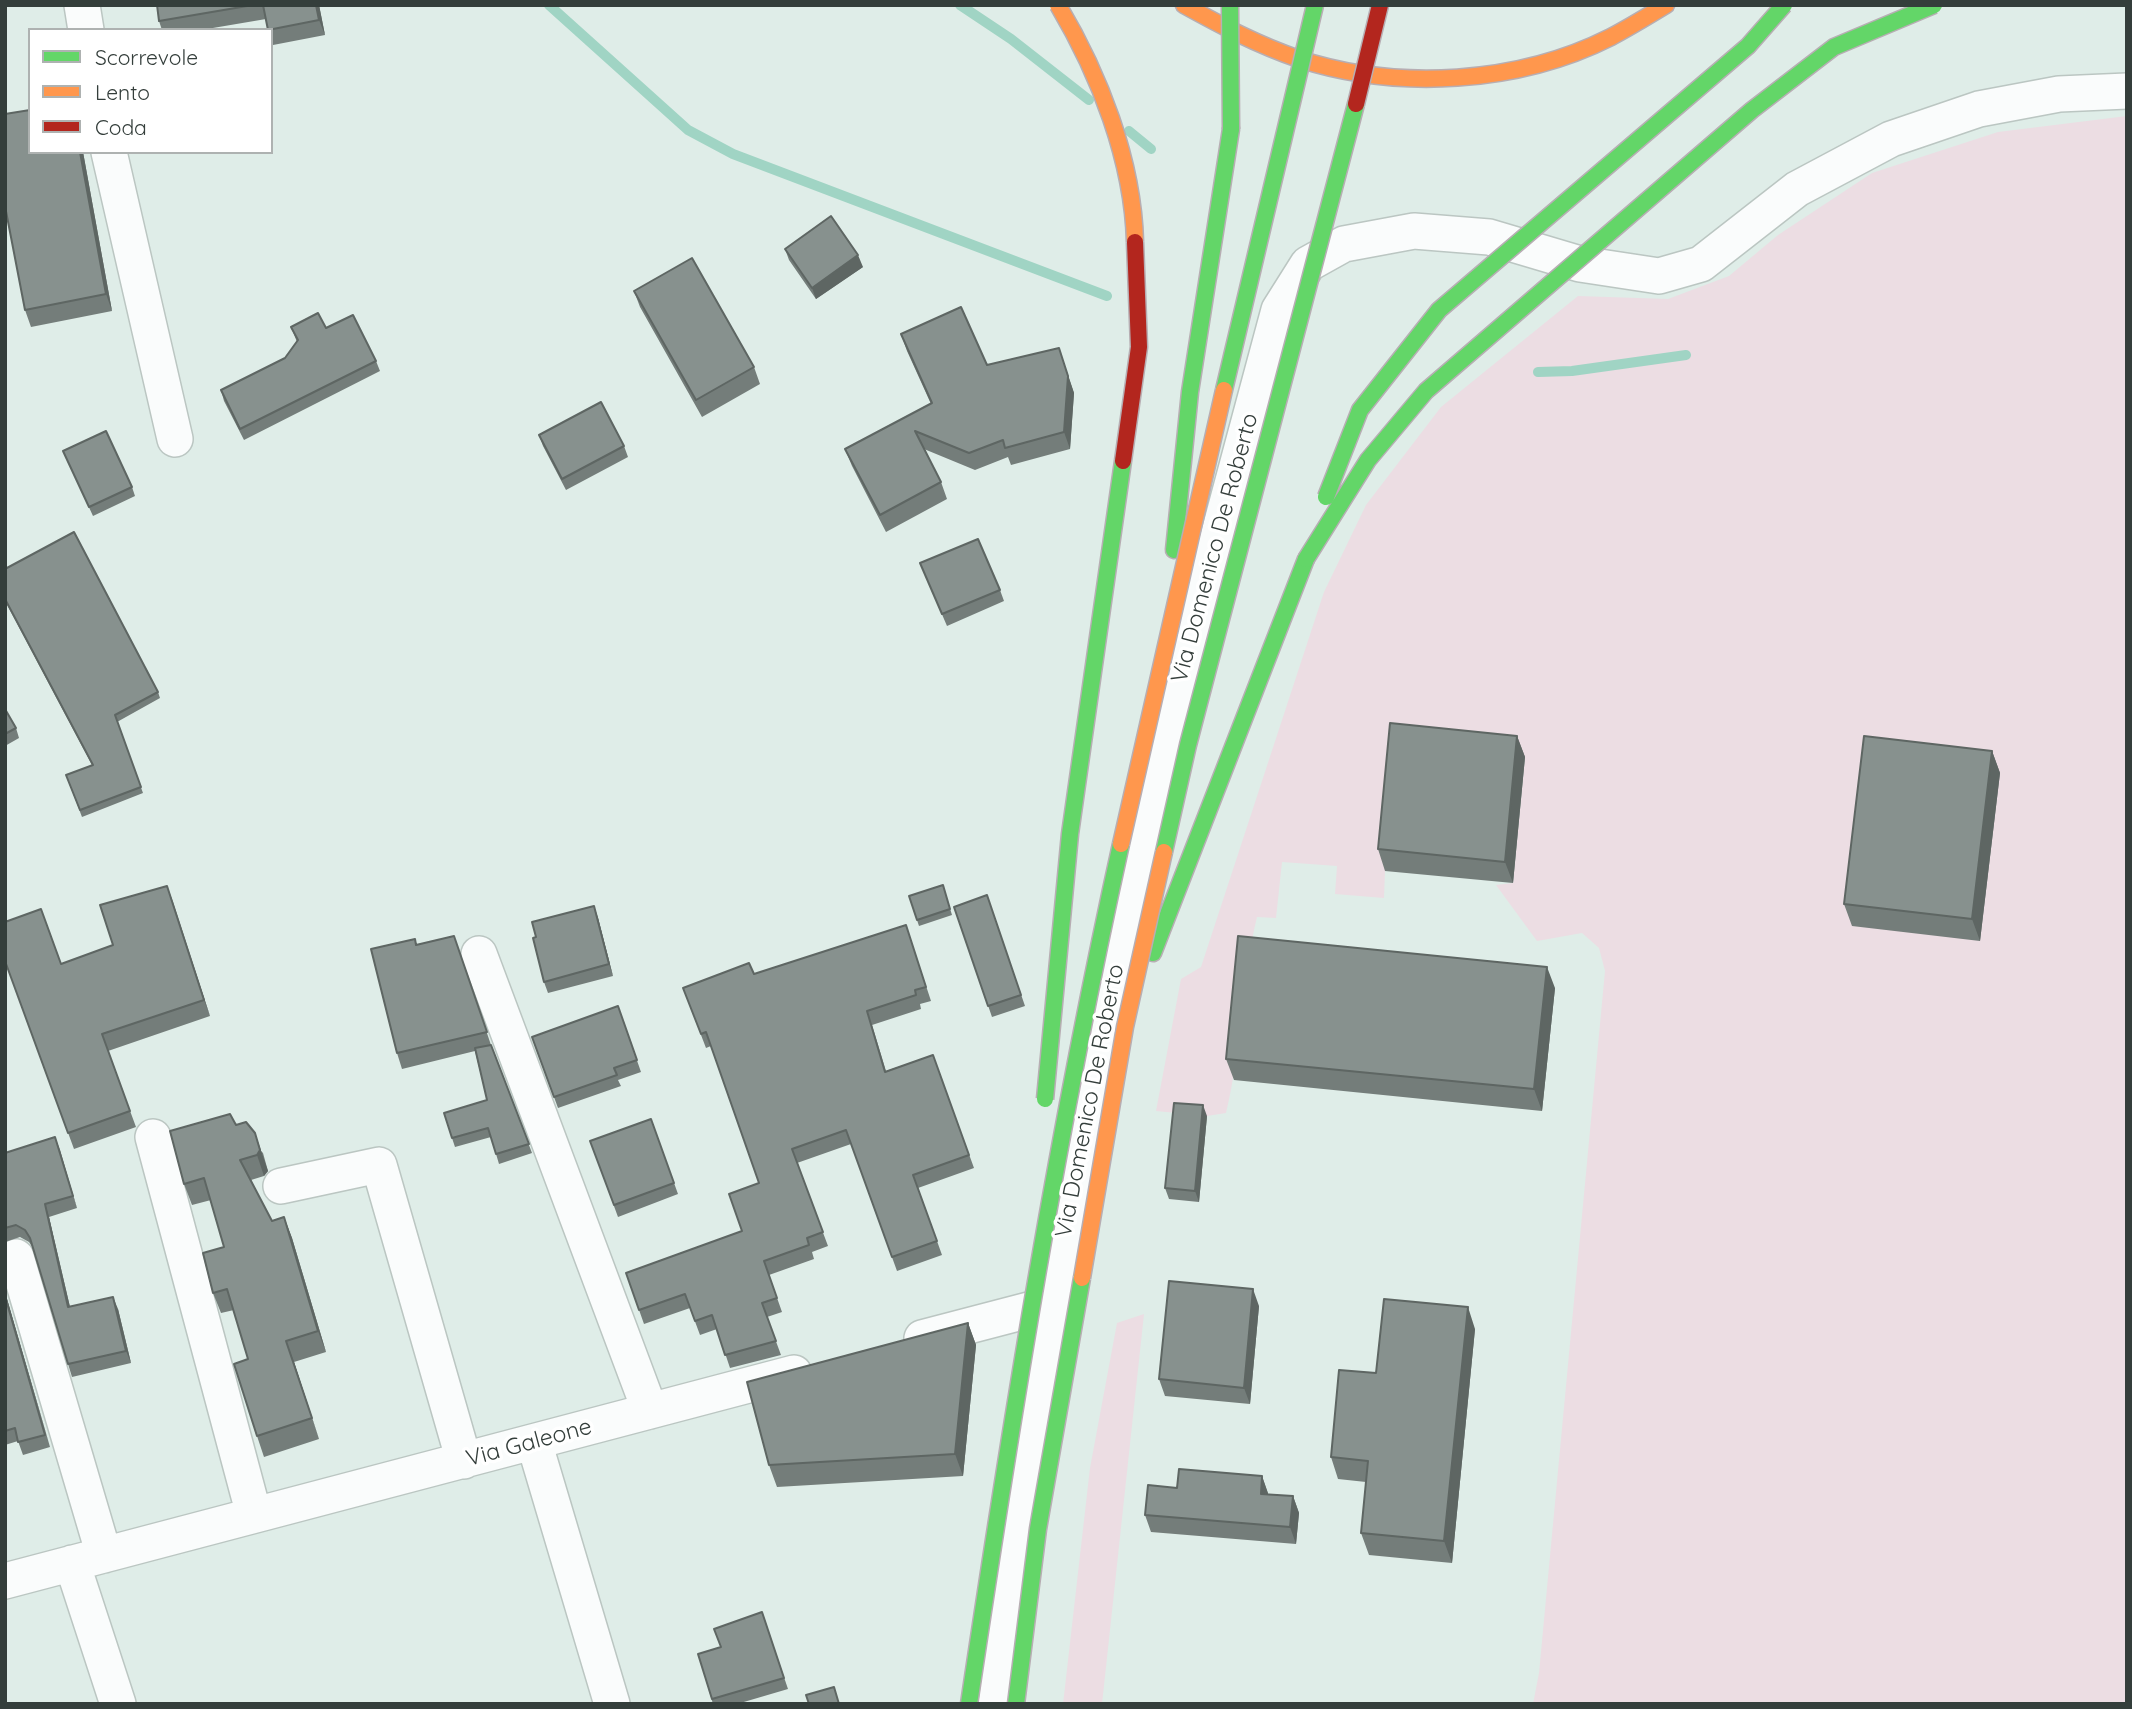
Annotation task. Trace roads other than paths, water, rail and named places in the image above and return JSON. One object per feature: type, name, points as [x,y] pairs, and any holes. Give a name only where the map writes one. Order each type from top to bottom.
[{"type":"highway","points":[[1044,1110],[1070,834],[1139,347],[1135,231],[1118,139],[1086,52],[1058,5]]},
{"type":"highway","points":[[1184,5],[1281,56],[1398,80],[1485,76],[1553,61],[1632,29],[1667,5]]},
{"type":"highway","points":[[1166,639],[1190,392],[1231,129],[1230,5]]},
{"type":"highway","points":[[969,1704],[1017,1385],[1083,1015],[1166,639],[1315,5]]},
{"type":"highway","points":[[1016,1704],[1038,1528],[1125,1027],[1188,746],[1338,183],[1380,5]]},
{"type":"highway","points":[[1125,1027],[1306,559],[1334,474],[1360,410],[1439,310],[1748,46],[1784,5]]},
{"type":"highway","points":[[1306,559],[1368,460],[1426,391],[1752,110],[1834,47],[1934,5]]},
{"type":"highway","points":[[1017,1385],[1037,1178]]},
{"type":"street","points":[[82,5],[86,28]]},
{"type":"street","name":"Via Domenico De Roberto","points":[[996,1704],[1029,1445],[1084,1112],[1169,719],[1279,310],[1308,264],[1344,244],[1414,230],[1489,237],[1580,264],[1660,276],[1701,264],[1797,189],[1891,139],[1979,109],[2059,94],[2127,91]]},
{"type":"street","points":[[109,154],[176,439]]},
{"type":"street","points":[[479,954],[650,1411]]},
{"type":"street","points":[[153,1137],[254,1516]]},
{"type":"street","points":[[281,1186],[379,1165],[464,1461]]},
{"type":"street","points":[[16,1258],[88,1559],[118,1704]]},
{"type":"street","points":[[891,1346],[1052,1304]]},
{"type":"street","name":"Via Galeone","points":[[5,1581],[824,1364]]},
{"type":"street","points":[[534,1442],[612,1704]]},
{"type":"waterway","points":[[549,5],[688,130],[733,154],[1107,296]]},
{"type":"waterway","points":[[960,5],[1011,39],[1089,100]]},
{"type":"waterway","points":[[1129,131],[1151,149]]},
{"type":"waterway","points":[[1538,372],[1572,371],[1686,355]]}]
